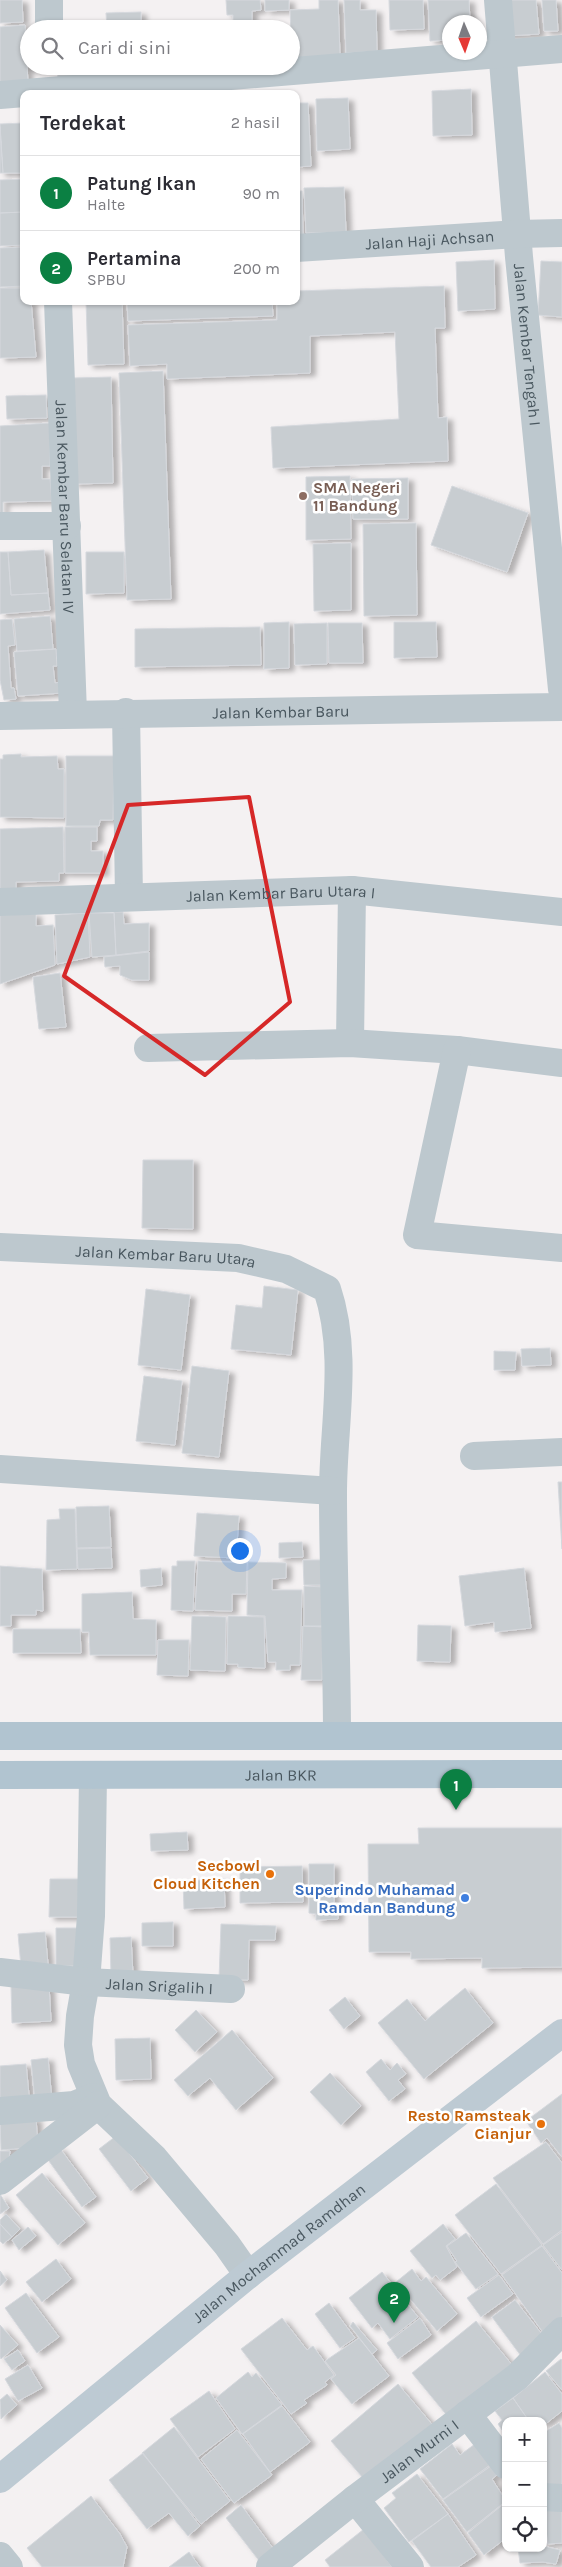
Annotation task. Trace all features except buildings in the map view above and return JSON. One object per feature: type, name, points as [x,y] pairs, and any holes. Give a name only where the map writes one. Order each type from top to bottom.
[{"type":"main road","points":[[0,1736],[562,1736]]},
{"type":"main road","name":"Jalan BKR","points":[[0,1775],[562,1774]]},
{"type":"main road","name":"Jalan Mochammad Ramdhan","points":[[0,2479],[248,2275],[562,2033]]},
{"type":"street","points":[[49,0],[49,20]]},
{"type":"street","name":"Jalan Kembar Tengah I","points":[[498,0],[517,234],[562,689]]},
{"type":"street","points":[[300,66],[562,49]]},
{"type":"street","points":[[0,95],[48,83],[165,75]]},
{"type":"street","name":"Jalan Haji Achsan","points":[[300,248],[517,234],[562,233]]},
{"type":"street","name":"Jalan Kembar Baru Selatan IV","points":[[58,305],[73,713]]},
{"type":"street","points":[[0,526],[67,526]]},
{"type":"street","name":"Jalan Kembar Baru","points":[[0,716],[126,712],[562,707]]},
{"type":"street","points":[[126,712],[129,896]]},
{"type":"street","points":[[350,1042],[352,890]]},
{"type":"street","name":"Jalan Kembar Baru Utara I","points":[[0,902],[129,896],[352,890],[562,912]]},
{"type":"street","points":[[148,1048],[350,1042],[457,1050],[562,1062]]},
{"type":"street","points":[[457,1050],[417,1235],[562,1248]]},
{"type":"street","name":"Jalan Kembar Baru Utara","points":[[0,1248],[238,1258],[286,1269],[327,1289],[335,1312],[338,1343],[333,1491]]},
{"type":"street","points":[[474,1456],[562,1452]]},
{"type":"street","points":[[0,1469],[333,1491],[337,1736]]},
{"type":"street","points":[[93,1775],[91,1916],[86,1982],[80,2016],[78,2045],[81,2064],[96,2101],[154,2158],[227,2245],[248,2275]]},
{"type":"street","name":"Jalan Srigalih I","points":[[0,1972],[86,1982],[231,1989]]},
{"type":"street","points":[[0,2110],[96,2101]]},
{"type":"street","points":[[0,2180],[96,2101]]},
{"type":"street","name":"Jalan Murni I","points":[[270,2567],[355,2499],[517,2377],[562,2331]]},
{"type":"street","points":[[467,2414],[504,2462]]},
{"type":"street","points":[[547,2497],[562,2498]]},
{"type":"street","points":[[355,2499],[410,2567]]},
{"type":"street","points":[[0,2556],[9,2567]]},
{"type":"highlighted area","points":[[249,797],[290,1002],[205,1075],[64,976],[128,805]]},
{"type":"place","name":"SMA Negeri 11 Bandung","points":[[303,496]]},
{"type":"place","name":"Patung Ikan","points":[[456,1810]]},
{"type":"place","name":"Secbowl Cloud Kitchen","points":[[270,1874]]},
{"type":"place","name":"Superindo Muhamad Ramdan Bandung","points":[[465,1898]]},
{"type":"place","name":"Resto Ramsteak Cianjur","points":[[541,2124]]},
{"type":"place","name":"Pertamina","points":[[394,2323]]}]
